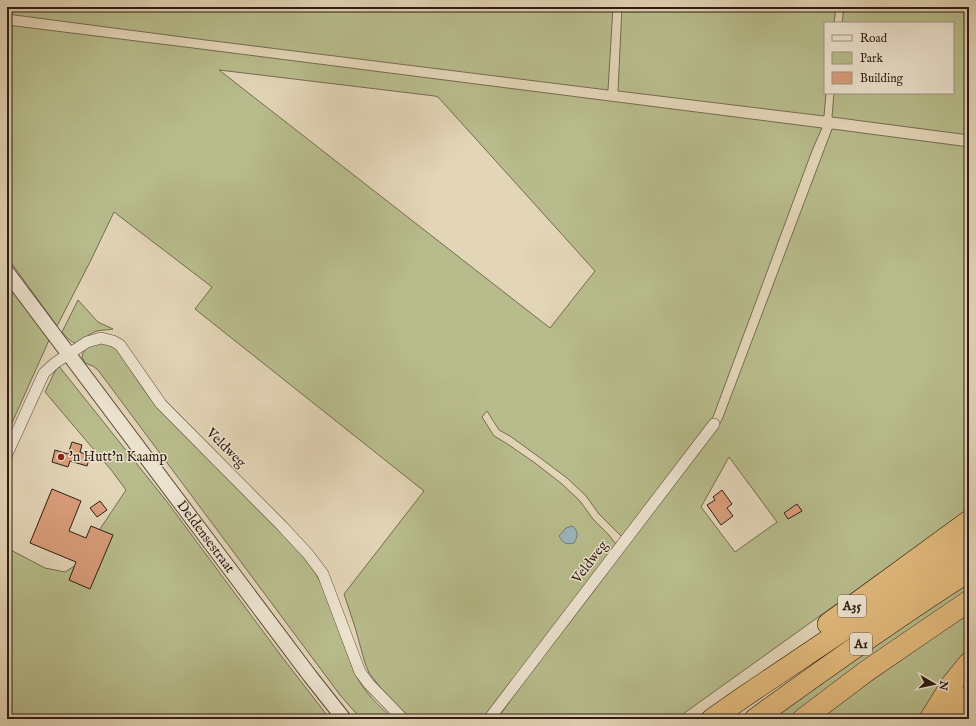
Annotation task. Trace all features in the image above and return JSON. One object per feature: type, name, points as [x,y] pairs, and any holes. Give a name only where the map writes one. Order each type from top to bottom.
[{"type":"highway","name":"A35","points":[[742,698],[763,672],[969,521]]},
{"type":"highway","name":"A35","points":[[712,719],[969,547]]},
{"type":"highway","name":"A1","points":[[755,719],[845,654],[969,571]]},
{"type":"highway","name":"A1","points":[[803,719],[874,666],[969,601]]},
{"type":"highway","points":[[930,719],[951,685],[969,663]]},
{"type":"highway","points":[[952,719],[969,696]]},
{"type":"street","name":"Deldensestraat","points":[[7,272],[310,676],[344,719]]},
{"type":"street","name":"Veldweg","points":[[7,454],[44,373],[55,363],[87,342],[101,338],[120,345],[161,404],[308,554],[323,574],[360,672],[369,684],[403,719]]},
{"type":"street","name":"Veldweg","points":[[489,719],[714,424]]},
{"type":"green space","points":[[7,7],[613,7],[608,90],[7,14]]},
{"type":"green space","points":[[622,7],[836,7],[834,22],[824,22],[824,94],[826,94],[824,116],[618,91]]},
{"type":"green space","points":[[844,7],[969,7],[969,135],[832,117],[834,94],[954,94],[954,22],[842,22]]},
{"type":"green space","points":[[7,25],[822,128],[813,148],[713,417],[622,537],[599,514],[586,496],[567,478],[510,436],[499,430],[487,411],[482,417],[494,436],[535,463],[562,484],[580,501],[593,519],[616,544],[616,546],[484,719],[410,719],[387,696],[369,673],[344,594],[424,491],[195,309],[212,287],[114,212],[57,326],[7,257]],"holes":[[[219,70],[438,97],[595,271],[550,328]]]},
{"type":"green space","points":[[832,129],[969,147],[969,509],[676,719],[497,719],[621,553],[716,430],[722,420]],"holes":[[[729,457],[777,522],[735,552],[701,507]]]},
{"type":"green space","points":[[7,279],[50,338],[7,434]]},
{"type":"green space","points":[[78,300],[98,322],[113,329],[97,331],[76,343],[68,339],[62,332]]},
{"type":"green space","points":[[108,343],[116,348],[157,407],[300,552],[322,585],[355,674],[368,693],[393,719],[361,719],[340,695],[98,370],[85,363],[82,357],[86,348],[91,344]]},
{"type":"green space","points":[[58,365],[168,503],[330,719],[7,719],[7,548],[45,568],[65,572],[76,565],[126,490],[112,471],[45,392]]},
{"type":"green space","points":[[969,579],[969,590],[874,654],[787,719],[764,719]]},
{"type":"green space","points":[[969,614],[969,649],[945,680],[921,719],[817,719],[940,633]]},
{"type":"water","points":[[572,526],[577,532],[574,543],[565,543],[559,536],[566,528]]},
{"type":"building","points":[[72,442],[82,445],[80,452],[90,456],[87,466],[70,461],[68,467],[52,462],[55,450],[68,454]]},
{"type":"building","points":[[52,489],[81,501],[69,531],[86,538],[91,526],[113,535],[90,589],[69,580],[76,562],[30,543]]},
{"type":"building","points":[[722,490],[732,504],[727,508],[733,516],[721,525],[707,505],[715,500],[713,497]]},
{"type":"building","points":[[100,501],[107,510],[97,517],[90,508]]},
{"type":"building","points":[[797,504],[802,511],[788,519],[784,513]]},
{"type":"place","name":"'n Hutt'n Kaamp","points":[[61,457]]}]
